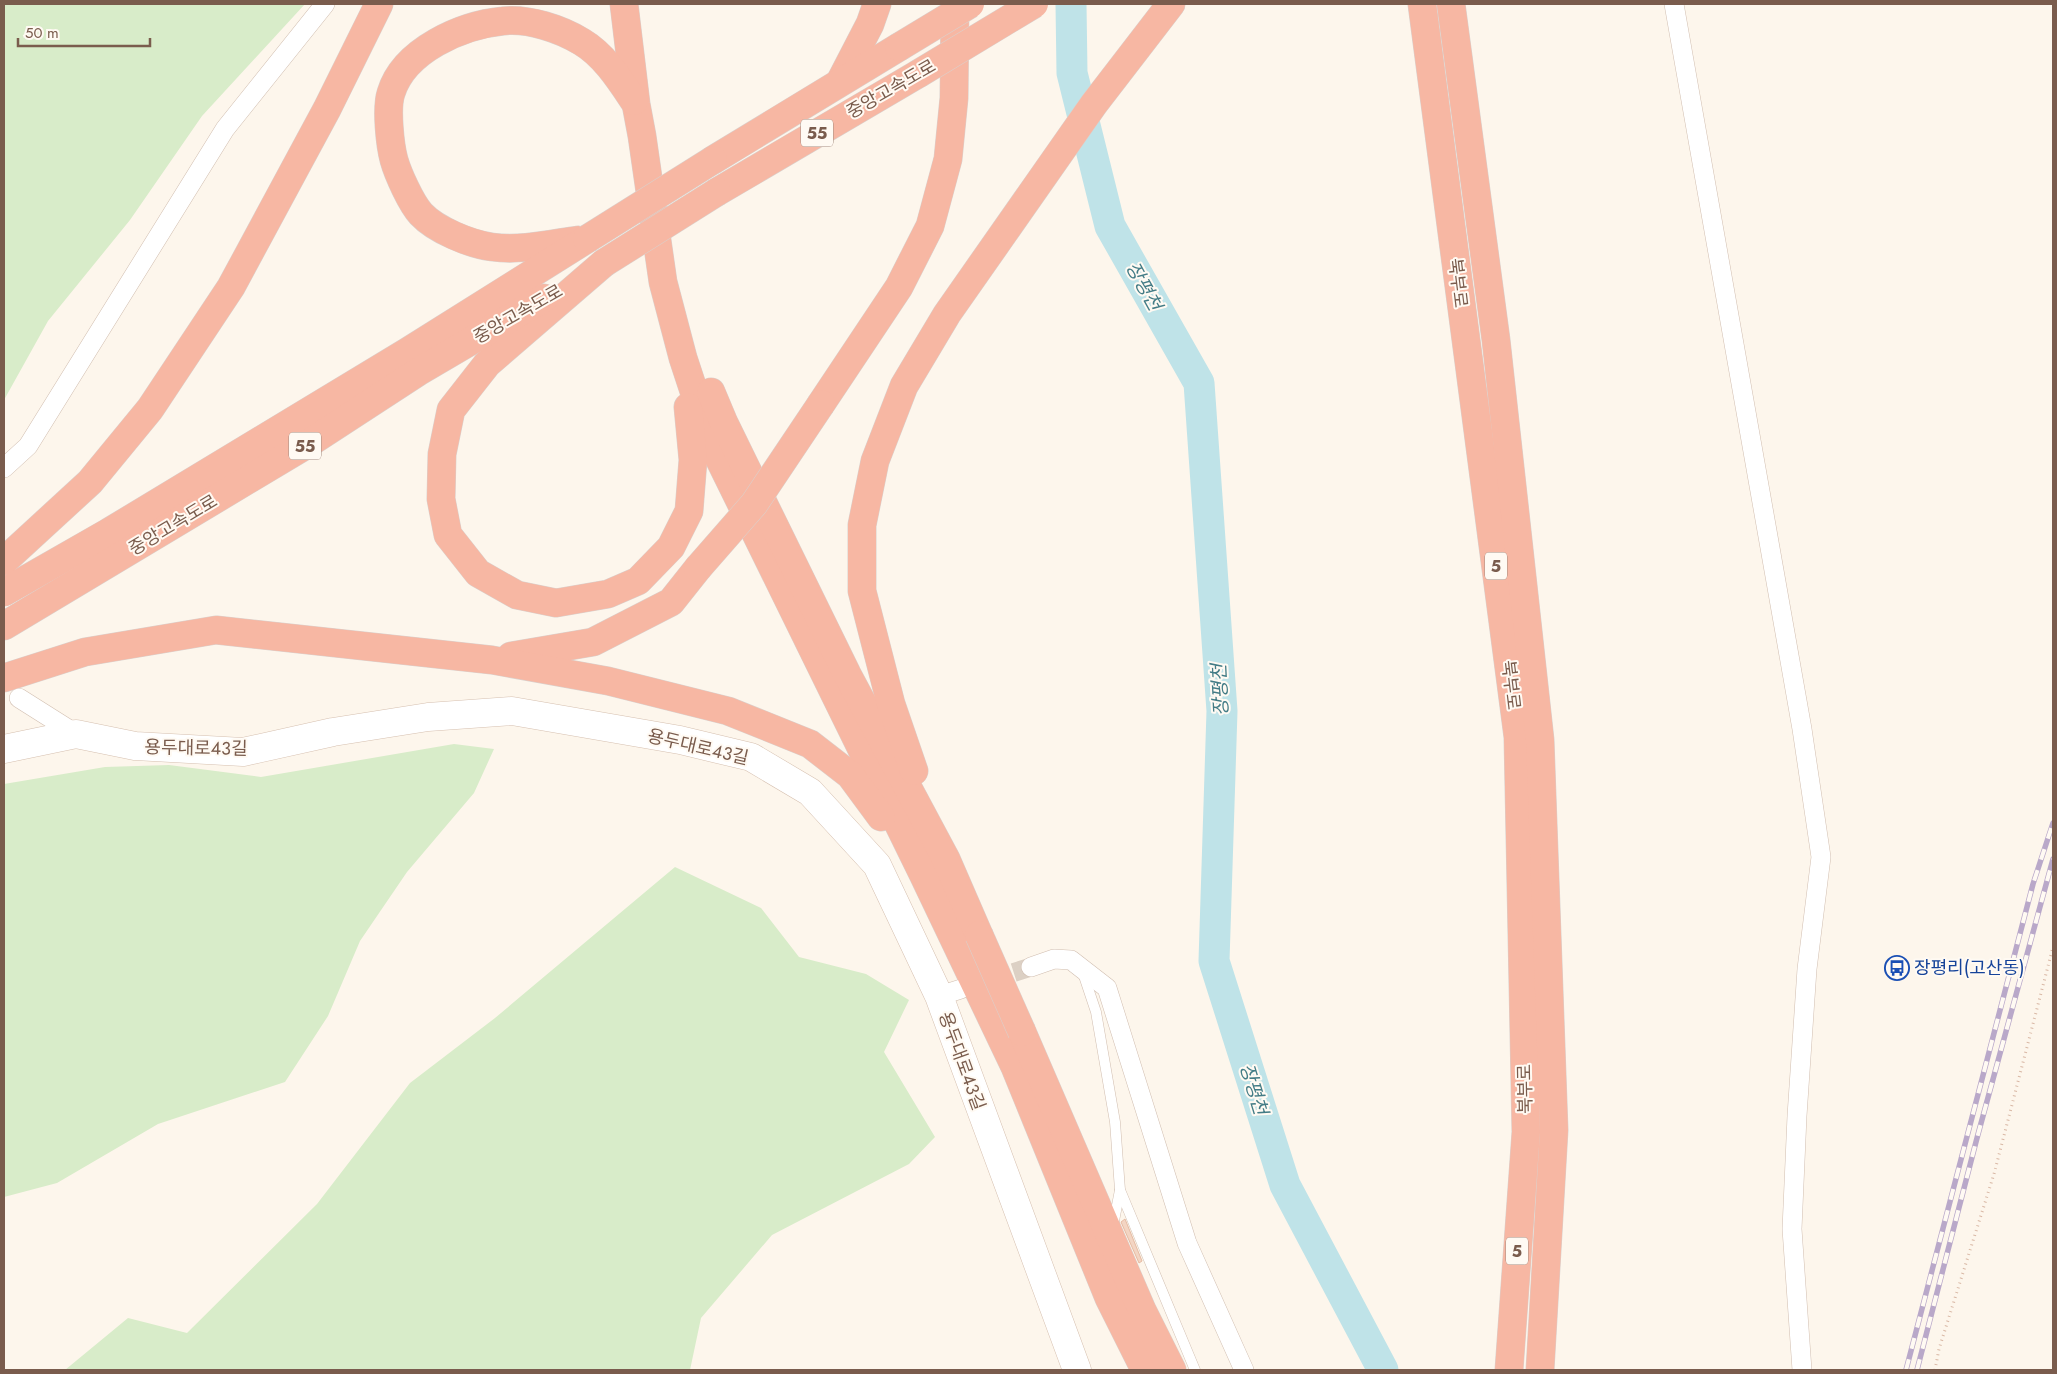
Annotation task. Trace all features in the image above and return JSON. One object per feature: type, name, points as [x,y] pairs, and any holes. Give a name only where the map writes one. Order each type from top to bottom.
[{"type":"highway","points":[[4,561],[90,482],[150,409],[231,287],[327,109],[379,4]]},
{"type":"highway","points":[[624,4],[636,104],[663,282],[683,358],[710,440],[923,874],[1015,1067],[1109,1298],[1145,1370]]},
{"type":"highway","points":[[632,4],[648,124],[674,277],[700,367],[724,423],[847,674],[946,859]]},
{"type":"highway","points":[[840,82],[870,24],[877,4]]},
{"type":"highway","points":[[492,660],[593,642],[671,602],[754,504],[899,287],[930,226],[948,159],[954,98],[955,4]]},
{"type":"highway","name":"중앙고속도로","points":[[4,592],[109,532],[407,352],[713,160],[970,4]]},
{"type":"highway","name":"중앙고속도로","points":[[4,626],[306,445],[418,372],[604,264],[717,192],[1034,4]]},
{"type":"highway","points":[[1171,4],[1094,104],[948,314],[904,386],[874,461],[862,524],[862,591],[891,704],[946,859],[1142,1310],[1172,1370]]},
{"type":"highway","name":"북부로","points":[[1422,4],[1518,737],[1526,1132],[1508,1370]]},
{"type":"highway","name":"북부로","points":[[1451,4],[1496,340],[1540,740],[1554,1130],[1540,1370]]},
{"type":"highway","points":[[587,239],[529,247],[491,247],[452,236],[421,214],[397,173],[389,141],[390,93],[405,68],[430,46],[460,31],[504,20],[547,25],[583,42],[616,73],[636,104]]},
{"type":"highway","points":[[604,264],[487,364],[451,410],[442,454],[441,499],[448,535],[478,573],[517,595],[556,603],[608,594],[638,581],[652,568],[671,547],[689,511],[693,460],[683,358]]},
{"type":"highway","points":[[11,688],[25,670],[85,652],[216,630],[492,660],[608,681],[728,711],[810,744],[850,776],[923,874]]},
{"type":"street","points":[[4,468],[28,446],[225,129],[325,4]]},
{"type":"street","points":[[1674,4],[1802,729],[1821,857],[1807,969],[1797,1116],[1792,1229],[1802,1370]]},
{"type":"street","points":[[11,688],[76,734]]},
{"type":"street","name":"용두대로43길","points":[[4,750],[76,734],[135,746],[243,752],[333,732],[428,717],[512,711],[680,740],[751,757],[810,792],[877,865],[950,993],[1077,1370]]},
{"type":"street","points":[[1031,967],[1054,959],[1071,960],[1107,988],[1187,1243],[1244,1370]]},
{"type":"lane","points":[[1082,969],[1096,1012],[1115,1122],[1120,1190],[1111,1237]]},
{"type":"lane","points":[[1120,1190],[1195,1370]]},
{"type":"path","points":[[1935,1370],[1939,1349],[1994,1174],[2053,947]]},
{"type":"green space","points":[[4,4],[305,4],[202,116],[130,220],[48,321],[4,400]]},
{"type":"green space","points":[[454,744],[494,749],[474,793],[407,872],[360,941],[328,1016],[285,1082],[158,1124],[57,1183],[4,1197],[4,784],[105,767],[169,765],[261,777]]},
{"type":"green space","points":[[675,867],[761,908],[799,957],[866,974],[909,1000],[884,1052],[935,1137],[909,1164],[772,1235],[701,1318],[690,1370],[65,1370],[128,1318],[187,1333],[317,1204],[410,1083],[495,1018]]},
{"type":"building","points":[[1125,1219],[1142,1261],[1139,1263],[1121,1222]]},
{"type":"waterway","name":"장평천","points":[[1071,4],[1072,73],[1110,226],[1199,383],[1222,711],[1214,961],[1285,1185],[1383,1370]]},
{"type":"tunnel","points":[[987,981],[1031,967]]},
{"type":"railway","points":[[1906,1370],[2033,884],[2053,823]]},
{"type":"railway","points":[[1917,1370],[1977,1138],[2053,859]]},
{"type":"place","name":"장평리(고산동)","points":[[1897,968]]}]
